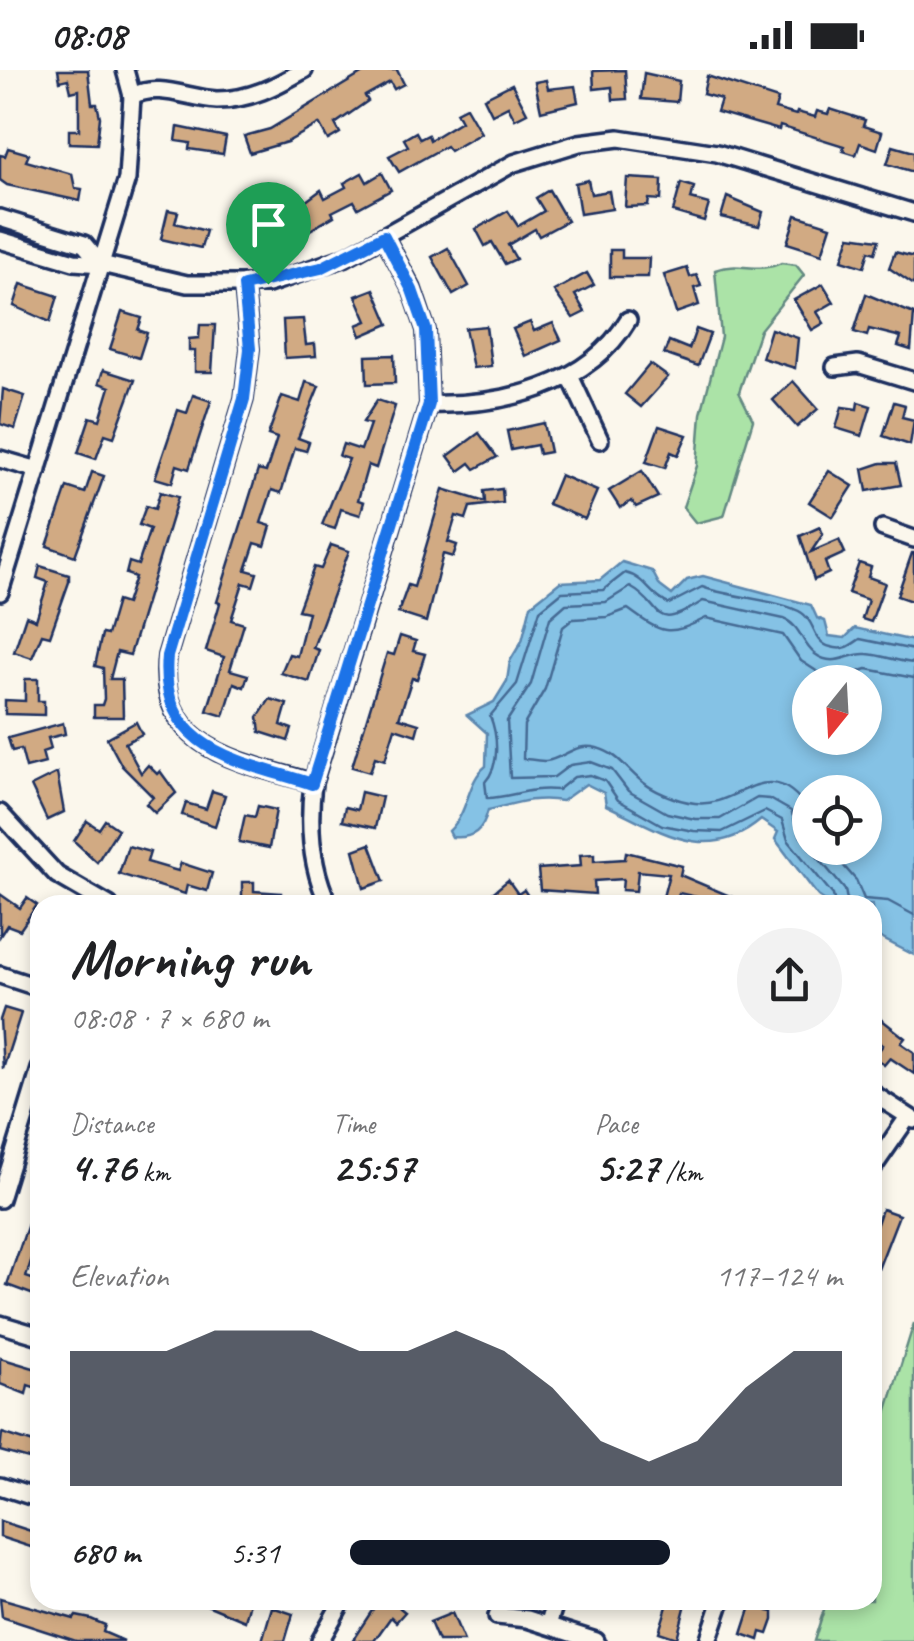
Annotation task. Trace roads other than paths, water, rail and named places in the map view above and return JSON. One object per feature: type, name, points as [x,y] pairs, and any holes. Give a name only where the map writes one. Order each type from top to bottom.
[{"type":"street","points":[[0,592],[127,179],[132,96],[125,70]]},
{"type":"street","points":[[132,96],[168,92],[238,99],[273,88],[304,70]]},
{"type":"street","points":[[0,240],[74,262],[101,264],[187,284],[244,286],[321,268],[514,163],[579,143],[619,138],[717,152],[914,213]]},
{"type":"street","points":[[0,218],[84,244],[101,264]]},
{"type":"street","points":[[324,895],[310,826],[312,784],[429,404],[426,330],[412,290],[384,236]]},
{"type":"street","points":[[244,286],[250,349],[244,399],[167,656],[166,680],[177,715],[198,743],[222,755],[312,784]]},
{"type":"street","points":[[429,404],[498,398],[570,376],[614,344],[628,320]]},
{"type":"street","points":[[834,366],[858,364],[914,381]]},
{"type":"street","points":[[570,376],[600,440]]},
{"type":"street","points":[[0,459],[38,470]]},
{"type":"street","points":[[883,528],[914,539]]},
{"type":"street","points":[[0,813],[56,876],[91,895]]},
{"type":"street","points":[[0,976],[30,985]]},
{"type":"street","points":[[882,1099],[911,1118],[882,1156]]},
{"type":"street","points":[[0,1199],[30,1102]]},
{"type":"street","points":[[0,1324],[30,1333]]},
{"type":"street","points":[[0,1486],[30,1496]]},
{"type":"street","points":[[320,1641],[336,1610]]},
{"type":"street","points":[[548,1625],[553,1610]]},
{"type":"street","points":[[708,1641],[719,1610]]},
{"type":"street","points":[[498,1616],[548,1625],[596,1641]]},
{"type":"water","points":[[622,562],[652,571],[660,586],[672,595],[687,580],[703,576],[811,605],[817,618],[825,621],[829,636],[845,638],[855,628],[914,641],[914,955],[882,939],[882,895],[817,895],[795,865],[882,865],[882,775],[792,775],[792,862],[775,839],[778,832],[761,820],[741,834],[721,841],[683,839],[606,805],[604,793],[586,784],[562,801],[533,800],[488,810],[476,832],[452,837],[449,831],[486,766],[487,733],[467,715],[494,702],[507,681],[510,661],[522,641],[531,605],[560,582],[600,580]]}]
